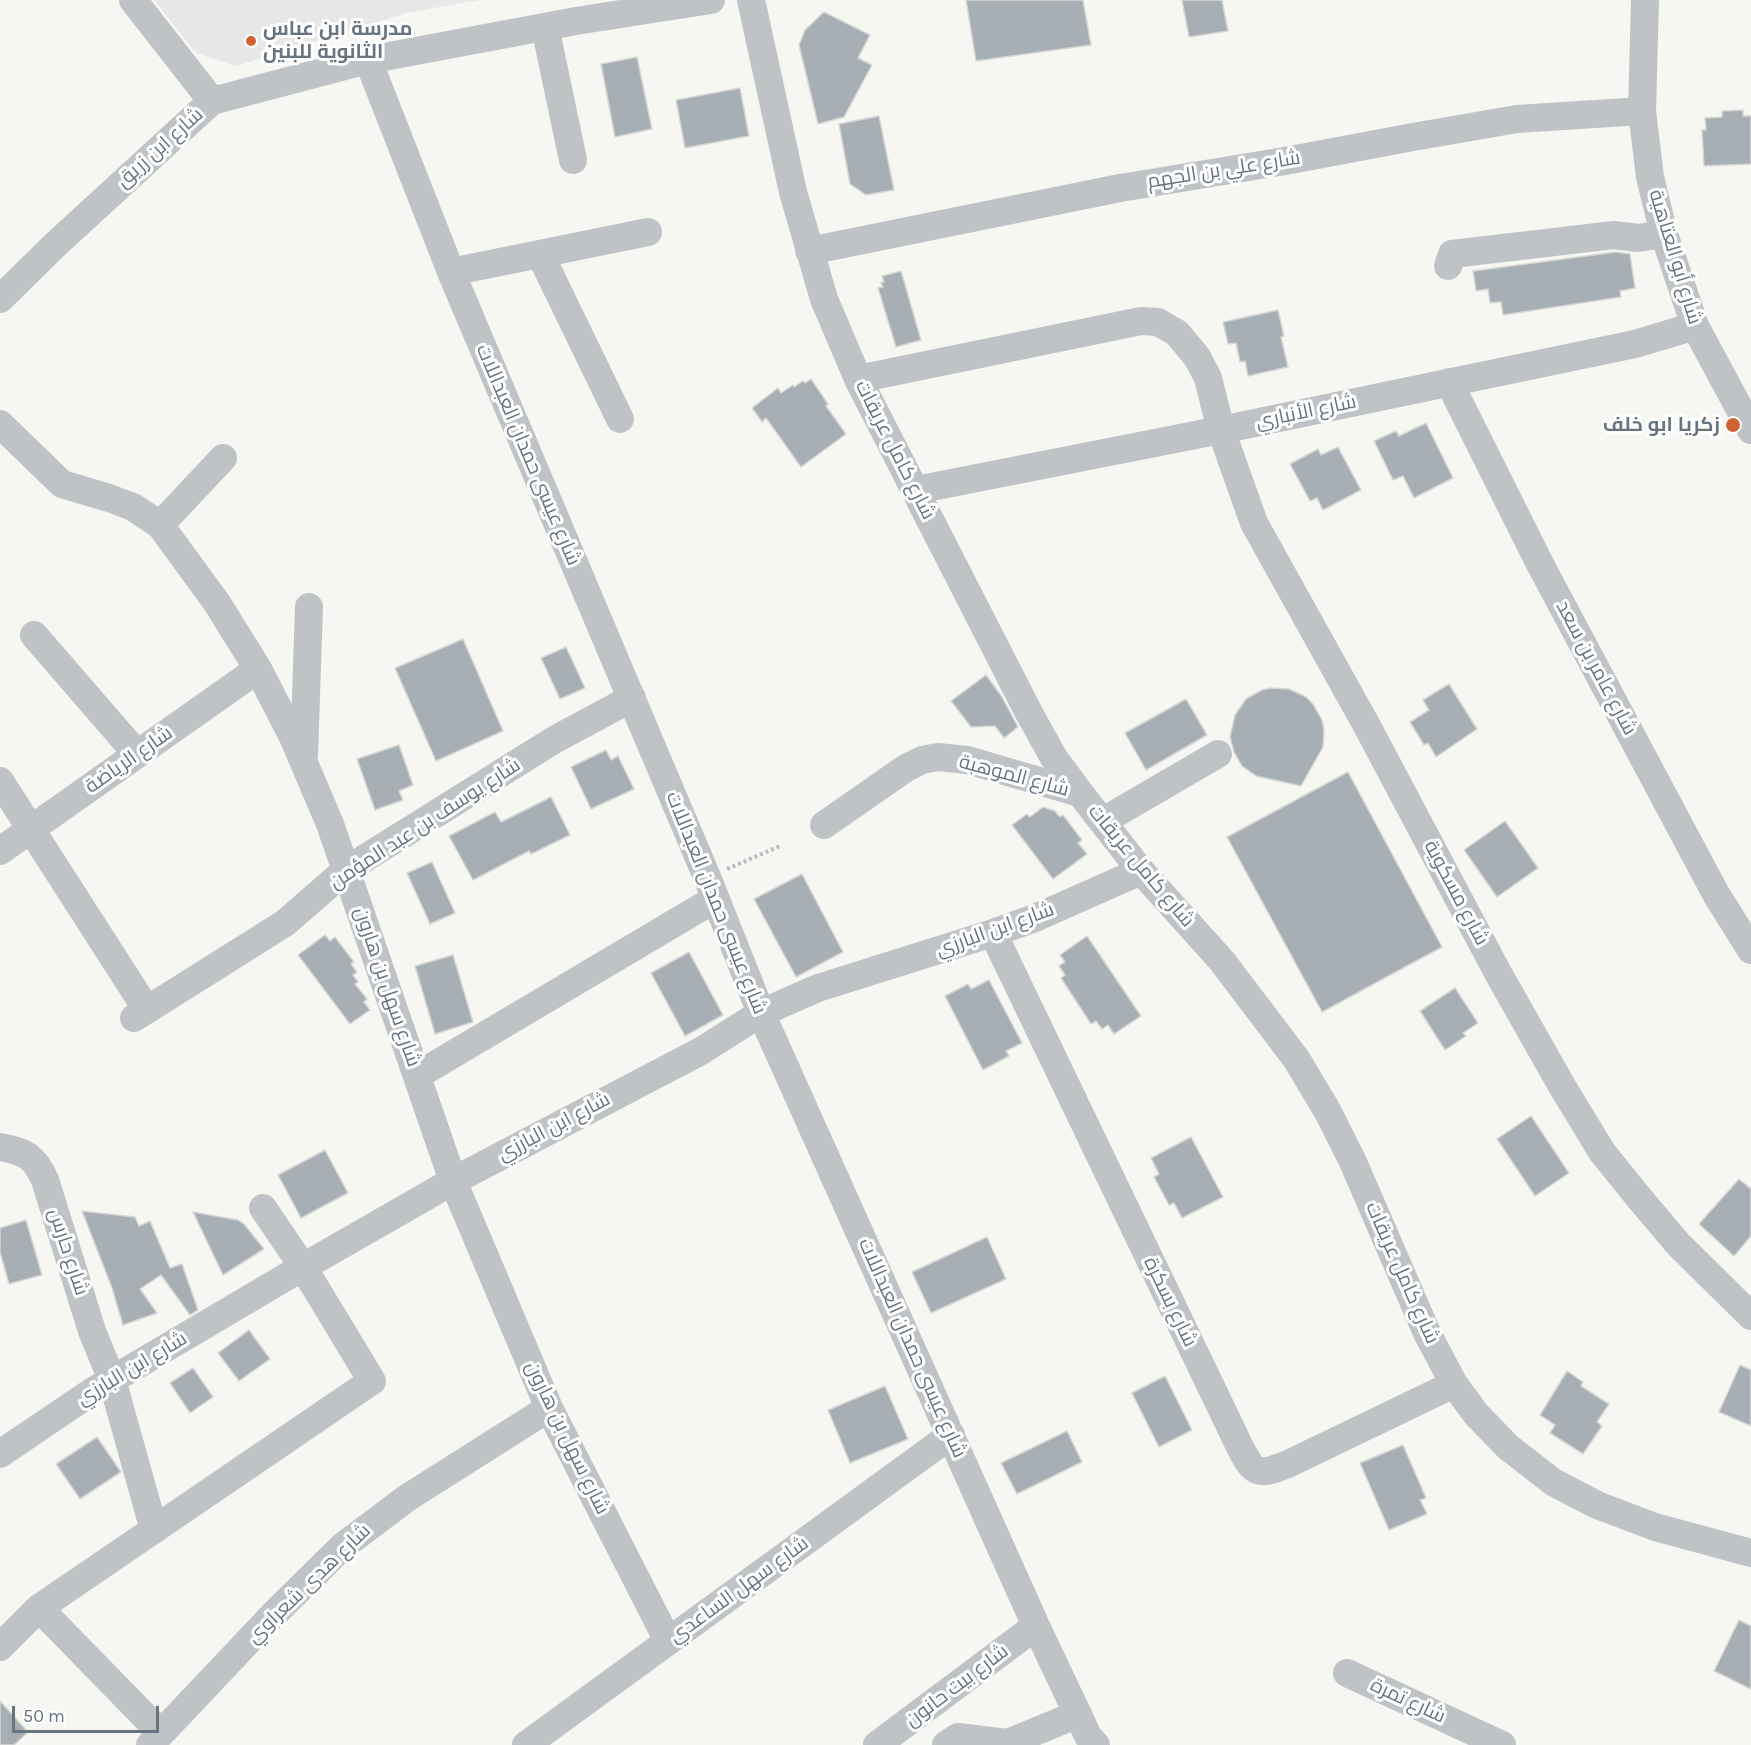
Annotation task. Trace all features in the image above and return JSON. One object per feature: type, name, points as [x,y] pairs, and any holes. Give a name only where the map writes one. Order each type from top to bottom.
[{"type":"street","points":[[133,0],[212,101]]},
{"type":"street","name":"شارع ابن زريق","points":[[0,299],[55,245],[212,101],[368,60],[545,27],[572,10],[711,0]]},
{"type":"street","name":"شارع كامل عريقات","points":[[751,0],[789,173],[809,250],[824,299],[858,380],[1041,736],[1080,793],[1141,871],[1222,961],[1297,1060],[1328,1112],[1353,1162],[1427,1333],[1454,1383],[1476,1414],[1500,1438],[1552,1482],[1597,1505],[1655,1527],[1750,1554]]},
{"type":"street","name":"شارع أبو العتاهية","points":[[1645,0],[1642,111],[1650,177],[1664,234],[1695,326],[1751,430]]},
{"type":"street","points":[[545,27],[573,160]]},
{"type":"street","name":"شارع عيسى حمدان العبداللات","points":[[368,60],[451,272],[632,698],[761,1013],[1087,1735]]},
{"type":"street","name":"شارع علي بن الجهم","points":[[809,250],[1120,188],[1517,119],[1642,111]]},
{"type":"street","points":[[451,272],[648,232]]},
{"type":"street","points":[[1448,266],[1452,254],[1614,235],[1638,238],[1664,234]]},
{"type":"street","points":[[540,254],[620,419]]},
{"type":"street","name":"شارع مسكوية","points":[[858,380],[1141,321],[1158,322],[1177,333],[1197,357],[1208,378],[1221,430],[1254,523],[1367,726],[1498,973],[1562,1086],[1602,1152],[1640,1199],[1679,1245],[1751,1316]]},
{"type":"street","name":"شارع الأنباري","points":[[916,490],[1221,430],[1635,344],[1695,326]]},
{"type":"street","name":"شارع عامر بن سعد","points":[[1449,382],[1540,564],[1716,894],[1751,950]]},
{"type":"street","name":"شارع سهل بن هارون","points":[[0,424],[62,484],[133,507],[160,525],[217,603],[258,669],[293,737],[330,824],[453,1180],[549,1408],[668,1641]]},
{"type":"street","points":[[160,525],[223,459]]},
{"type":"street","points":[[304,763],[309,607]]},
{"type":"street","points":[[34,635],[137,754]]},
{"type":"street","name":"شارع الرياضة","points":[[0,851],[258,669]]},
{"type":"street","name":"شارع يوسف بن عبد المؤمن","points":[[30,830],[141,1014],[285,923],[346,870],[554,740],[632,698]]},
{"type":"street","points":[[1103,821],[1218,754]]},
{"type":"street","name":"شارع الموهبة","points":[[824,825],[906,768],[922,760],[938,757],[967,760],[1080,793]]},
{"type":"street","points":[[0,781],[30,830]]},
{"type":"street","name":"شارع ابن البارزي","points":[[0,1454],[112,1380],[453,1180],[701,1051],[761,1013],[818,988],[1035,918],[1141,871]]},
{"type":"street","points":[[418,1075],[711,888]]},
{"type":"street","name":"شارع بسكرة","points":[[993,933],[1239,1445],[1253,1469],[1267,1472],[1288,1464],[1454,1383]]},
{"type":"street","name":"شارع حارس","points":[[0,1147],[21,1152],[38,1165],[92,1330],[112,1380],[154,1530]]},
{"type":"street","points":[[0,1647],[39,1608],[372,1382],[303,1267],[263,1208]]},
{"type":"street","name":"شارع هدى شعراوي","points":[[155,1739],[273,1615],[342,1547],[407,1498],[549,1408]]},
{"type":"street","name":"شارع سهل الساعدي","points":[[526,1745],[951,1435]]},
{"type":"street","points":[[39,1608],[155,1739]]},
{"type":"street","name":"شارع بيت حانون","points":[[878,1745],[1036,1626]]},
{"type":"street","name":"شارع تمرة","points":[[1347,1673],[1502,1745]]},
{"type":"street","points":[[946,1745],[958,1737],[1008,1743],[1087,1735]]},
{"type":"path","points":[[711,888],[780,846]]},
{"type":"shaded area","name":"مدرسة ابن عباس الثانوية للبنين","points":[[154,0],[479,0],[406,13],[236,66],[196,53]]},
{"type":"building","points":[[966,0],[1083,0],[1091,45],[976,61]]},
{"type":"building","points":[[1182,0],[1222,0],[1228,31],[1189,37]]},
{"type":"building","points":[[824,12],[870,35],[858,58],[872,65],[844,117],[818,124],[799,45],[805,30]]},
{"type":"building","points":[[637,57],[652,129],[615,137],[601,64]]},
{"type":"building","points":[[740,88],[749,136],[685,148],[676,100]]},
{"type":"building","points":[[1743,110],[1743,116],[1751,116],[1751,164],[1704,166],[1702,130],[1706,130],[1705,118],[1722,117],[1722,111]]},
{"type":"building","points":[[879,116],[894,190],[866,195],[850,184],[839,124]]},
{"type":"building","points":[[1616,252],[1630,254],[1635,288],[1620,291],[1621,297],[1503,315],[1501,302],[1490,303],[1488,289],[1476,291],[1473,271]]},
{"type":"building","points":[[901,271],[921,340],[896,347],[878,288],[883,287],[882,276]]},
{"type":"building","points":[[1278,310],[1288,367],[1248,376],[1245,361],[1240,362],[1236,343],[1228,344],[1223,322]]},
{"type":"building","points":[[811,379],[828,404],[826,406],[846,434],[801,467],[766,418],[762,422],[752,408],[778,388],[781,393],[793,385],[794,387]]},
{"type":"building","points":[[1426,423],[1453,478],[1414,498],[1403,476],[1393,480],[1374,441],[1396,431],[1399,436]]},
{"type":"building","points":[[1338,447],[1361,490],[1323,510],[1317,498],[1310,501],[1290,464],[1318,449],[1321,455]]},
{"type":"building","points":[[463,639],[503,731],[436,761],[395,668]]},
{"type":"building","points":[[566,647],[585,688],[560,699],[541,658]]},
{"type":"building","points":[[986,675],[1002,697],[1018,727],[1004,738],[995,726],[971,727],[951,701]]},
{"type":"building","points":[[1449,684],[1477,729],[1436,757],[1428,743],[1424,745],[1410,722],[1429,710],[1423,700]]},
{"type":"building","points":[[1271,688],[1289,689],[1306,697],[1322,720],[1323,747],[1301,786],[1256,776],[1242,766],[1234,752],[1230,737],[1235,715],[1246,699]]},
{"type":"building","points":[[1186,699],[1207,735],[1146,770],[1125,733]]},
{"type":"building","points":[[399,745],[413,785],[399,791],[403,800],[375,810],[357,759]]},
{"type":"building","points":[[606,750],[611,760],[618,756],[634,789],[591,809],[571,767]]},
{"type":"building","points":[[1348,772],[1442,947],[1322,1012],[1227,837]]},
{"type":"building","points":[[551,797],[570,835],[531,854],[529,851],[473,880],[449,836],[495,812],[501,822]]},
{"type":"building","points":[[1043,807],[1055,811],[1060,817],[1063,815],[1082,840],[1078,843],[1087,854],[1053,879],[1012,825],[1027,814],[1030,817]]},
{"type":"building","points":[[1505,821],[1538,868],[1497,897],[1464,850]]},
{"type":"building","points":[[432,862],[455,913],[430,924],[407,873]]},
{"type":"building","points":[[802,874],[843,952],[796,977],[754,899]]},
{"type":"building","points":[[325,935],[330,941],[335,937],[354,962],[351,964],[357,972],[353,975],[358,982],[355,984],[367,999],[364,1002],[370,1010],[350,1024],[298,955]]},
{"type":"building","points":[[1087,936],[1141,1016],[1114,1034],[1108,1025],[1102,1029],[1096,1021],[1091,1024],[1061,978],[1065,975],[1059,966],[1065,962],[1060,955]]},
{"type":"building","points":[[689,952],[723,1015],[685,1036],[651,973]]},
{"type":"building","points":[[453,955],[473,1022],[435,1034],[415,966]]},
{"type":"building","points":[[989,980],[1022,1043],[1006,1051],[1009,1056],[983,1070],[945,996],[968,984],[971,989]]},
{"type":"building","points":[[1455,988],[1478,1023],[1463,1033],[1466,1036],[1445,1050],[1420,1011]]},
{"type":"building","points":[[1531,1116],[1569,1173],[1535,1196],[1497,1139]]},
{"type":"building","points":[[1191,1137],[1223,1197],[1182,1218],[1174,1203],[1169,1205],[1154,1177],[1159,1174],[1151,1158]]},
{"type":"building","points":[[325,1150],[348,1193],[301,1218],[278,1175]]},
{"type":"building","points":[[1739,1179],[1751,1189],[1751,1236],[1734,1256],[1699,1224]]},
{"type":"building","points":[[82,1211],[135,1217],[139,1226],[150,1221],[170,1268],[182,1264],[198,1310],[190,1315],[161,1275],[140,1289],[157,1313],[123,1325],[112,1288]]},
{"type":"building","points":[[193,1212],[238,1220],[264,1249],[223,1275]]},
{"type":"building","points":[[26,1220],[42,1275],[9,1284],[0,1252],[0,1228]]},
{"type":"building","points":[[987,1237],[1006,1279],[931,1313],[912,1272]]},
{"type":"building","points":[[249,1330],[270,1359],[239,1381],[218,1353]]},
{"type":"building","points":[[1740,1365],[1751,1370],[1751,1426],[1719,1412]]},
{"type":"building","points":[[193,1368],[213,1397],[190,1413],[170,1383]]},
{"type":"building","points":[[1567,1371],[1583,1382],[1581,1386],[1609,1404],[1597,1422],[1602,1426],[1583,1454],[1550,1433],[1555,1425],[1540,1415]]},
{"type":"building","points":[[1165,1376],[1192,1430],[1159,1447],[1132,1393]]},
{"type":"building","points":[[885,1386],[908,1439],[850,1463],[828,1410]]},
{"type":"building","points":[[1067,1431],[1082,1462],[1017,1494],[1001,1463]]},
{"type":"building","points":[[97,1437],[121,1472],[80,1499],[56,1464]]},
{"type":"building","points":[[1403,1445],[1426,1498],[1420,1500],[1427,1514],[1389,1530],[1360,1463]]},
{"type":"building","points":[[1739,1620],[1751,1626],[1751,1689],[1714,1671]]},
{"type":"building","points":[[0,1701],[28,1732],[14,1745],[0,1745]]},
{"type":"place","name":"مدرسة ابن عباس الثانوية للبنين","points":[[251,41]]},
{"type":"place","name":"زكريا ابو خلف","points":[[1733,425]]}]
